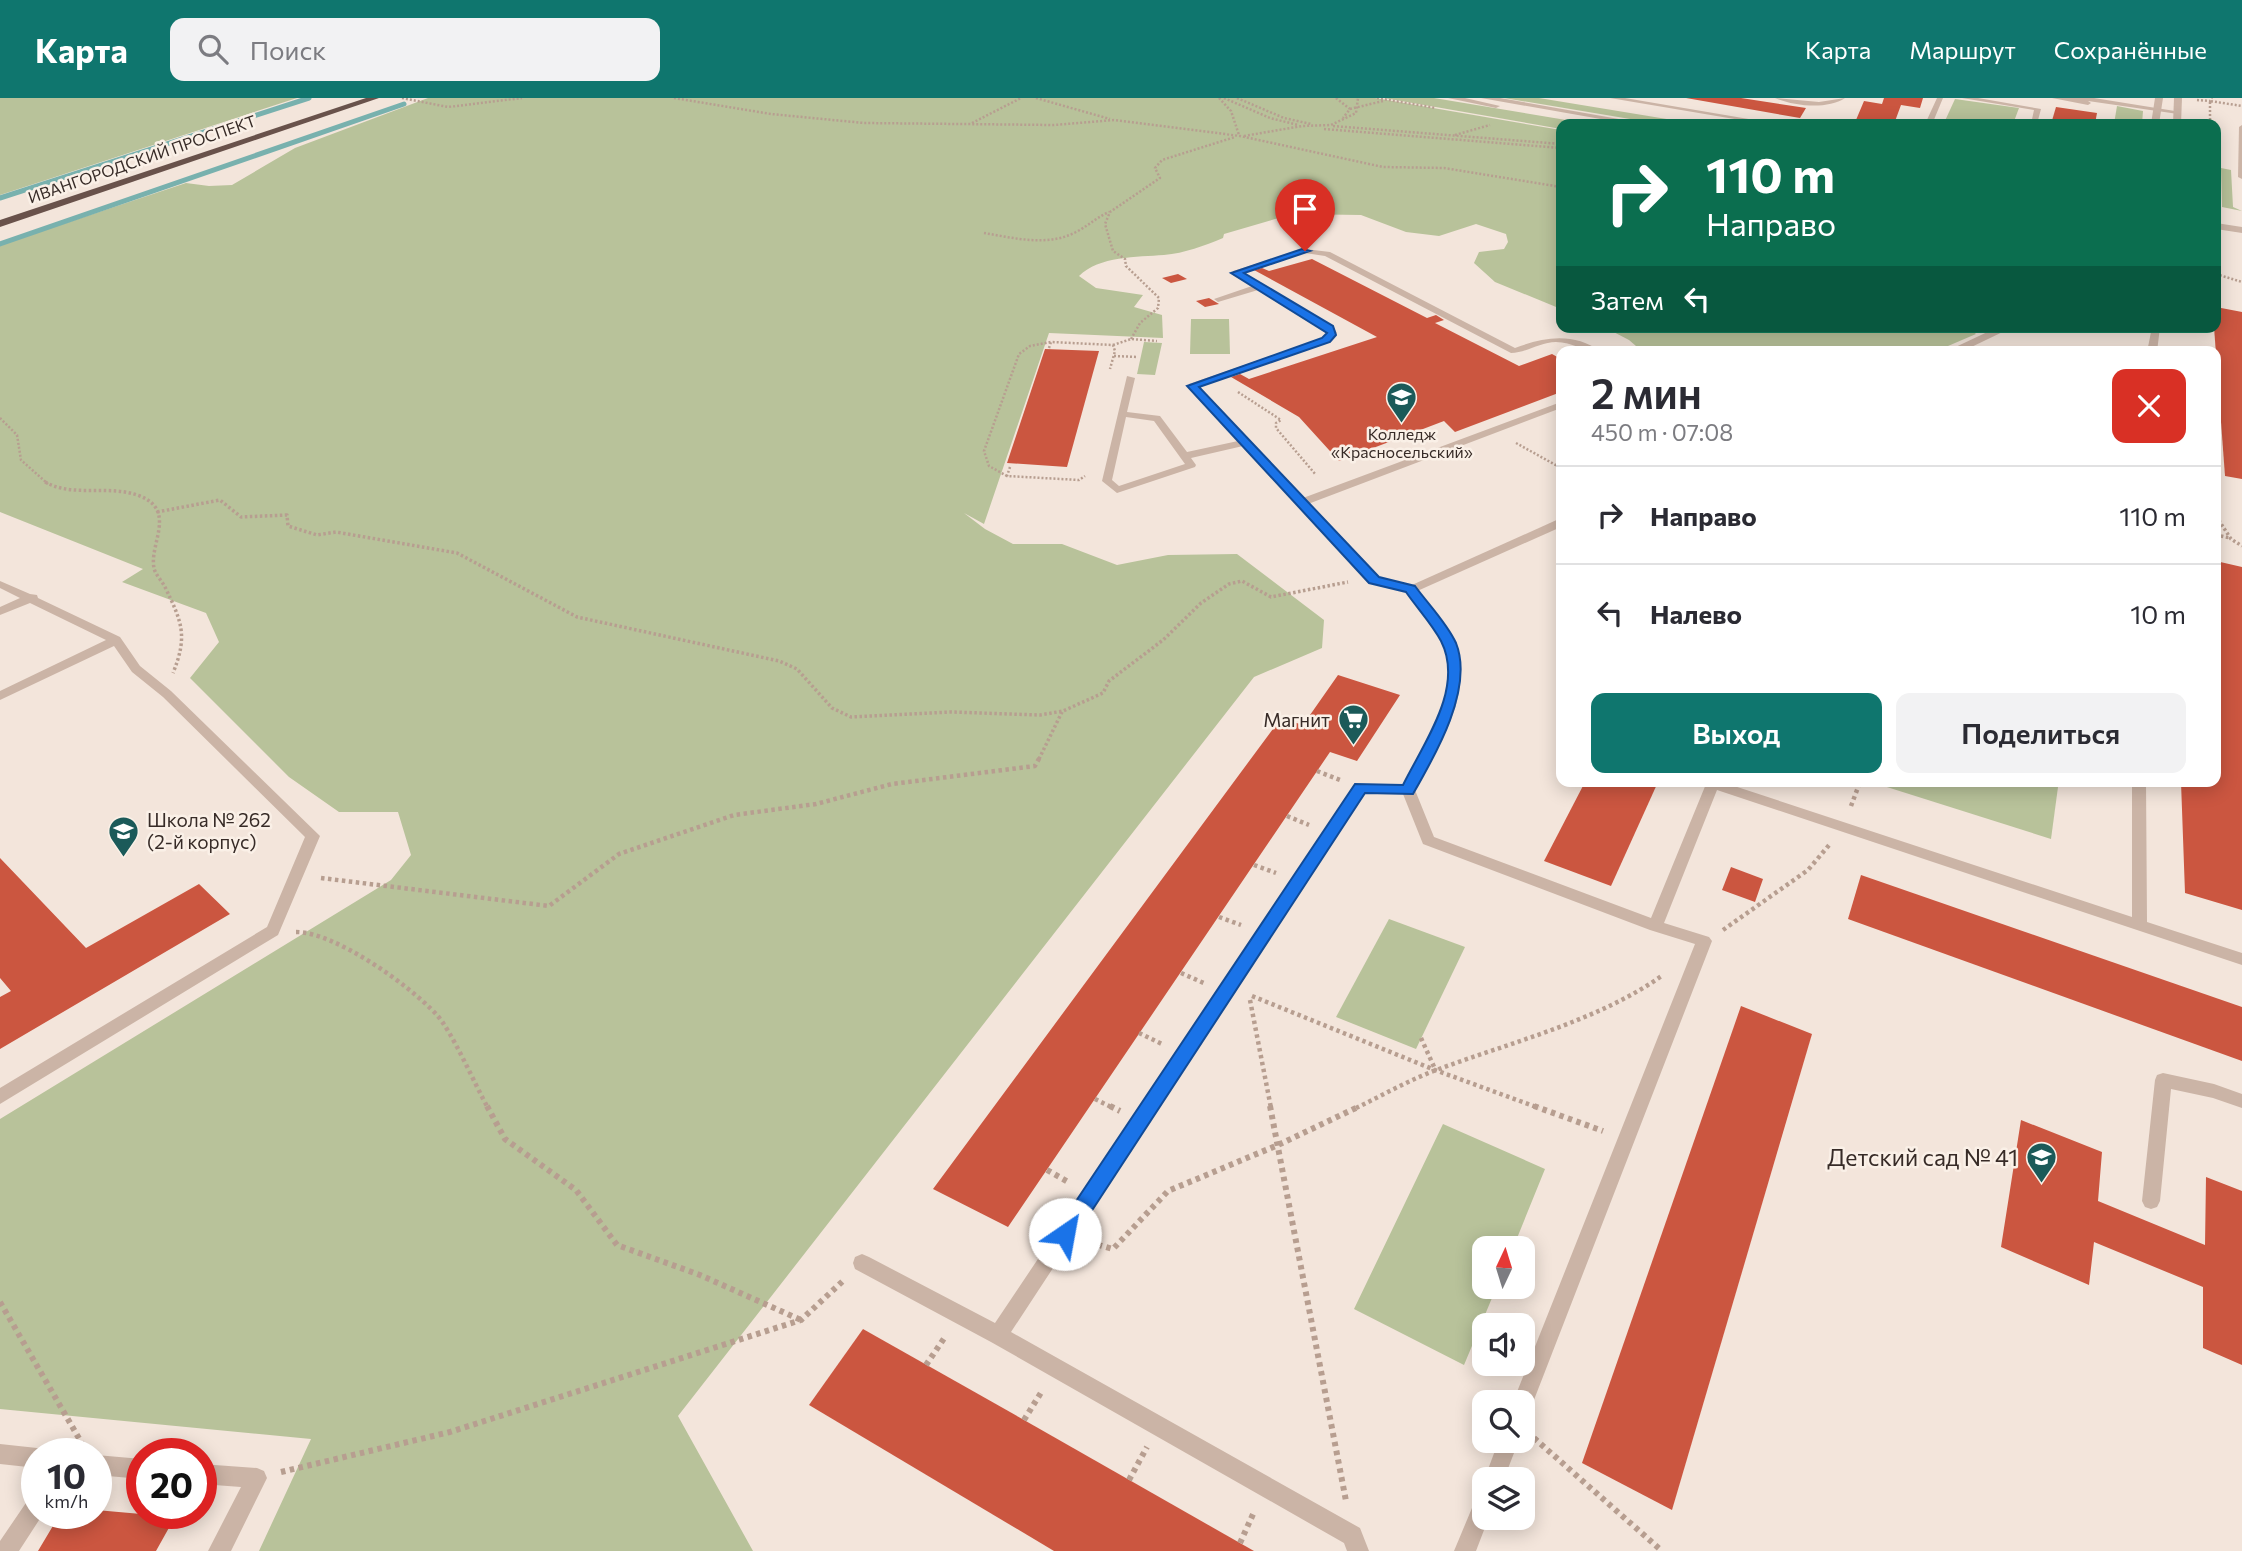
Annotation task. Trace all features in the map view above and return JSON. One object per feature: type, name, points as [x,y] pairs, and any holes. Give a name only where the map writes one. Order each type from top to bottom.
[{"type":"highway","name":"ИВАНГОРОДСКИЙ ПРОСПЕКТ","points":[[0,212],[344,98]]},
{"type":"highway","name":"ИВАНГОРОДСКИЙ ПРОСПЕКТ","points":[[0,224],[375,98]]},
{"type":"street","points":[[1451,98],[1578,119]]},
{"type":"street","points":[[1485,98],[1613,119]]},
{"type":"street","points":[[2156,119],[2159,98]]},
{"type":"street","points":[[2177,119],[2178,98]]},
{"type":"street","points":[[2221,221],[2242,224]]},
{"type":"street","points":[[2221,227],[2242,230]]},
{"type":"street","points":[[1965,346],[1994,333]]},
{"type":"street","points":[[1410,589],[1556,524]]},
{"type":"lane","points":[[1613,98],[1744,119]]},
{"type":"lane","points":[[1778,98],[1816,104],[1835,103],[1842,98]]},
{"type":"lane","points":[[1931,119],[1940,98]]},
{"type":"lane","points":[[1965,98],[2038,108],[2035,119]]},
{"type":"lane","points":[[2054,98],[2078,103],[2095,100]]},
{"type":"lane","points":[[2080,98],[2178,112]]},
{"type":"lane","points":[[2242,127],[2242,177]]},
{"type":"lane","points":[[1528,1390],[1704,941],[1655,926],[1428,840],[1408,790],[1452,698],[1455,670],[1449,643],[1410,589],[1374,580],[1192,386],[1326,340],[1333,333],[1330,328],[1236,273],[1305,251],[1317,251],[1514,351],[1561,337],[1583,346]]},
{"type":"lane","points":[[1218,299],[1258,287]]},
{"type":"lane","points":[[1122,414],[1157,418],[1191,465],[1117,490],[1107,481],[1130,378]]},
{"type":"lane","points":[[1301,503],[1556,407]]},
{"type":"lane","points":[[1185,456],[1244,443]]},
{"type":"lane","points":[[0,584],[33,597],[116,640],[136,669],[167,694],[313,836],[273,931],[0,1097]]},
{"type":"lane","points":[[0,611],[33,597]]},
{"type":"lane","points":[[0,696],[116,640]]},
{"type":"lane","points":[[1655,926],[1711,787]]},
{"type":"lane","points":[[1725,787],[2242,959]]},
{"type":"lane","points":[[2139,787],[2139,926]]},
{"type":"lane","points":[[998,1335],[1361,788],[1408,790]]},
{"type":"lane","points":[[2151,1201],[2163,1080],[2214,1091],[2242,1101]]},
{"type":"lane","points":[[862,1263],[998,1335],[1265,1487],[1355,1543]]},
{"type":"lane","points":[[0,1454],[21,1456]]},
{"type":"lane","points":[[217,1475],[257,1478],[219,1551]]},
{"type":"lane","points":[[6,1551],[21,1528]]},
{"type":"lane","points":[[1465,1551],[1473,1530]]},
{"type":"path","points":[[402,98],[448,107],[522,98]]},
{"type":"path","points":[[674,98],[771,114],[864,123],[1054,125],[1114,120]]},
{"type":"path","points":[[971,124],[1021,98]]},
{"type":"path","points":[[1036,98],[1114,120],[1240,136],[1383,167],[1444,168],[1556,186]]},
{"type":"path","points":[[1219,98],[1231,111],[1236,121],[1236,132],[1240,136]]},
{"type":"path","points":[[1224,98],[1302,126],[1556,146]]},
{"type":"path","points":[[1237,98],[1258,108],[1311,124],[1447,138],[1480,130],[1492,124]]},
{"type":"path","points":[[1336,98],[1350,109]]},
{"type":"path","points":[[984,233],[1053,240],[1077,233],[1090,220],[1110,212],[1160,178],[1155,168],[1162,160],[1240,136],[1302,126],[1329,125],[1348,119],[1359,107],[1358,98]]},
{"type":"path","points":[[1311,124],[1340,120],[1350,109],[1389,100]]},
{"type":"path","points":[[2210,119],[2210,101],[2242,106]]},
{"type":"path","points":[[1250,109],[1258,108]]},
{"type":"path","points":[[1291,124],[1296,121]]},
{"type":"path","points":[[1110,212],[1105,224],[1110,233],[1113,251],[1125,259],[1126,266],[1159,298],[1158,308],[1140,323],[1131,339]]},
{"type":"path","points":[[2221,276],[2241,282]]},
{"type":"path","points":[[1093,469],[1079,480],[1007,476],[989,466],[984,451],[1018,354],[1030,346],[1051,342],[1113,345],[1131,339],[1157,341]]},
{"type":"path","points":[[1049,348],[1051,342]]},
{"type":"path","points":[[1109,377],[1114,356],[1113,345]]},
{"type":"path","points":[[1114,356],[1137,357]]},
{"type":"path","points":[[1214,377],[1281,420],[1276,423],[1276,428],[1312,471],[1336,490]]},
{"type":"path","points":[[0,418],[14,426],[22,444],[21,460],[39,479],[59,490],[140,496],[157,512],[160,526],[154,568],[166,582],[172,609],[181,626],[183,646],[167,694]]},
{"type":"path","points":[[1494,430],[1556,465]]},
{"type":"path","points":[[1007,476],[1010,467]]},
{"type":"path","points":[[157,512],[220,500],[242,517],[287,515],[288,526],[317,535],[336,532],[457,553],[577,617],[779,661],[797,669],[832,708],[851,717],[951,712],[1040,715],[1063,711],[1103,693],[1109,681],[1163,640],[1200,603],[1229,583],[1242,581],[1263,596],[1274,599],[1305,588],[1374,580]]},
{"type":"path","points":[[2221,524],[2231,539]]},
{"type":"path","points":[[2221,536],[2242,546]]},
{"type":"path","points":[[297,875],[549,905],[619,854],[734,815],[816,804],[892,784],[1035,766],[1063,711]]},
{"type":"path","points":[[1849,813],[1858,787]]},
{"type":"path","points":[[1721,932],[1808,870],[1832,842]]},
{"type":"path","points":[[273,931],[314,932],[363,956],[437,1015],[505,1139],[576,1190],[617,1245],[700,1275],[801,1321]]},
{"type":"path","points":[[1065,1234],[1113,1249],[1168,1191],[1278,1144],[1436,1070],[1555,1028],[1645,988],[1665,973]]},
{"type":"path","points":[[1355,1543],[1249,994],[1436,1070],[1627,1139]]},
{"type":"path","points":[[1421,1038],[1436,1070]]},
{"type":"path","points":[[257,1478],[450,1432],[801,1321],[862,1263]]},
{"type":"path","points":[[0,1302],[79,1438]]},
{"type":"path","points":[[926,1365],[960,1315]]},
{"type":"path","points":[[1024,1420],[1056,1368]]},
{"type":"path","points":[[1129,1480],[1158,1426]]},
{"type":"path","points":[[1535,1439],[1662,1551]]},
{"type":"path","points":[[1240,1543],[1265,1487]]},
{"type":"green space","points":[[0,98],[297,98],[0,195]]},
{"type":"green space","points":[[428,98],[1375,98],[1556,129],[1556,307],[1495,282],[1474,263],[1479,252],[1504,249],[1508,242],[1506,234],[1476,224],[1439,236],[1406,232],[1361,215],[1292,214],[1224,234],[1223,238],[1187,251],[1108,261],[1087,269],[1079,276],[1096,288],[1143,295],[1134,307],[1162,315],[1163,338],[1049,333],[984,524],[964,513],[985,529],[1013,544],[1062,544],[1117,565],[1168,555],[1237,554],[1324,620],[1322,648],[1254,677],[678,1416],[753,1551],[259,1551],[311,1439],[0,1409],[0,1119],[391,880],[411,855],[398,812],[339,812],[289,777],[190,678],[219,642],[206,613],[122,582],[143,569],[0,512],[0,245],[186,183],[232,185],[295,148]]},
{"type":"green space","points":[[1384,98],[1434,98],[1560,119],[1556,119],[1556,128]]},
{"type":"green space","points":[[1504,98],[1539,98],[1667,119],[1630,119]]},
{"type":"green space","points":[[1955,99],[2019,108],[2015,119],[1946,119]]},
{"type":"green space","points":[[2117,106],[2143,111],[2142,119],[2115,119]]},
{"type":"green space","points":[[2221,168],[2231,170],[2233,207],[2242,211],[2222,207]]},
{"type":"green space","points":[[1191,319],[1229,319],[1230,354],[1190,354]]},
{"type":"green space","points":[[1616,333],[1976,334],[1948,346],[1636,346]]},
{"type":"green space","points":[[1144,342],[1162,343],[1155,375],[1137,374]]},
{"type":"green space","points":[[1887,787],[2058,787],[2051,839]]},
{"type":"green space","points":[[1389,919],[1465,947],[1416,1049],[1336,1017]]},
{"type":"green space","points":[[1443,1124],[1545,1169],[1518,1236],[1472,1236],[1472,1299],[1492,1299],[1486,1313],[1472,1313],[1472,1346],[1464,1365],[1354,1309]]},
{"type":"building","points":[[1686,98],[1741,98],[1806,108],[1800,118]]},
{"type":"building","points":[[1884,98],[1923,98],[1920,108],[1901,105],[1896,119],[1856,119],[1864,101],[1882,104]]},
{"type":"building","points":[[2056,107],[2097,113],[2096,119],[2052,119]]},
{"type":"building","points":[[1312,259],[1427,318],[1436,315],[1444,320],[1435,323],[1519,366],[1552,354],[1556,356],[1556,394],[1455,432],[1444,421],[1339,461],[1299,417],[1231,377],[1240,374],[1249,379],[1377,337],[1254,270],[1262,268],[1269,271]]},
{"type":"building","points":[[1178,274],[1187,279],[1171,283],[1162,278]]},
{"type":"building","points":[[1209,298],[1219,304],[1205,307],[1196,301]]},
{"type":"building","points":[[2221,308],[2242,312],[2242,479],[2225,476],[2221,422],[2221,346],[2215,346],[2214,333],[2221,333]]},
{"type":"building","points":[[1045,349],[1099,351],[1067,467],[1007,463]]},
{"type":"building","points":[[2221,562],[2242,567],[2242,910],[2185,893],[2181,787],[2221,787]]},
{"type":"building","points":[[1338,675],[1400,695],[1357,761],[1330,752],[1008,1227],[933,1189],[1281,718],[1303,725]]},
{"type":"building","points":[[1582,787],[1656,787],[1611,886],[1544,861]]},
{"type":"building","points":[[0,858],[86,948],[199,884],[230,914],[0,1049],[0,997],[11,991],[0,978]]},
{"type":"building","points":[[1731,867],[1763,879],[1755,902],[1722,890]]},
{"type":"building","points":[[1861,875],[2242,1007],[2242,1061],[1848,919]]},
{"type":"building","points":[[1741,1006],[1812,1034],[1672,1510],[1582,1463]]},
{"type":"building","points":[[2021,1120],[2102,1152],[2098,1201],[2205,1245],[2206,1177],[2242,1191],[2242,1365],[2203,1348],[2203,1287],[2094,1242],[2089,1285],[2001,1247]]},
{"type":"building","points":[[863,1329],[1254,1551],[1054,1551],[809,1405]]},
{"type":"building","points":[[112,1511],[126,1513],[126,1529],[168,1529],[156,1551],[38,1551],[51,1529],[112,1529]]},
{"type":"waterway","points":[[0,198],[309,98]]},
{"type":"waterway","points":[[0,244],[404,104]]},
{"type":"place","name":"Колледж «Красносельский»","points":[[1402,424]]},
{"type":"place","name":"Магнит","points":[[1353,747]]},
{"type":"place","name":"Школа № 262 (2-й корпус)","points":[[124,858]]},
{"type":"place","name":"Детский сад № 41","points":[[2041,1185]]},
{"type":"route","points":[[1065,1234],[1361,788],[1408,790],[1452,698],[1455,670],[1449,643],[1410,589],[1374,580],[1192,386],[1326,340],[1333,333],[1330,328],[1236,273],[1305,251]]}]
